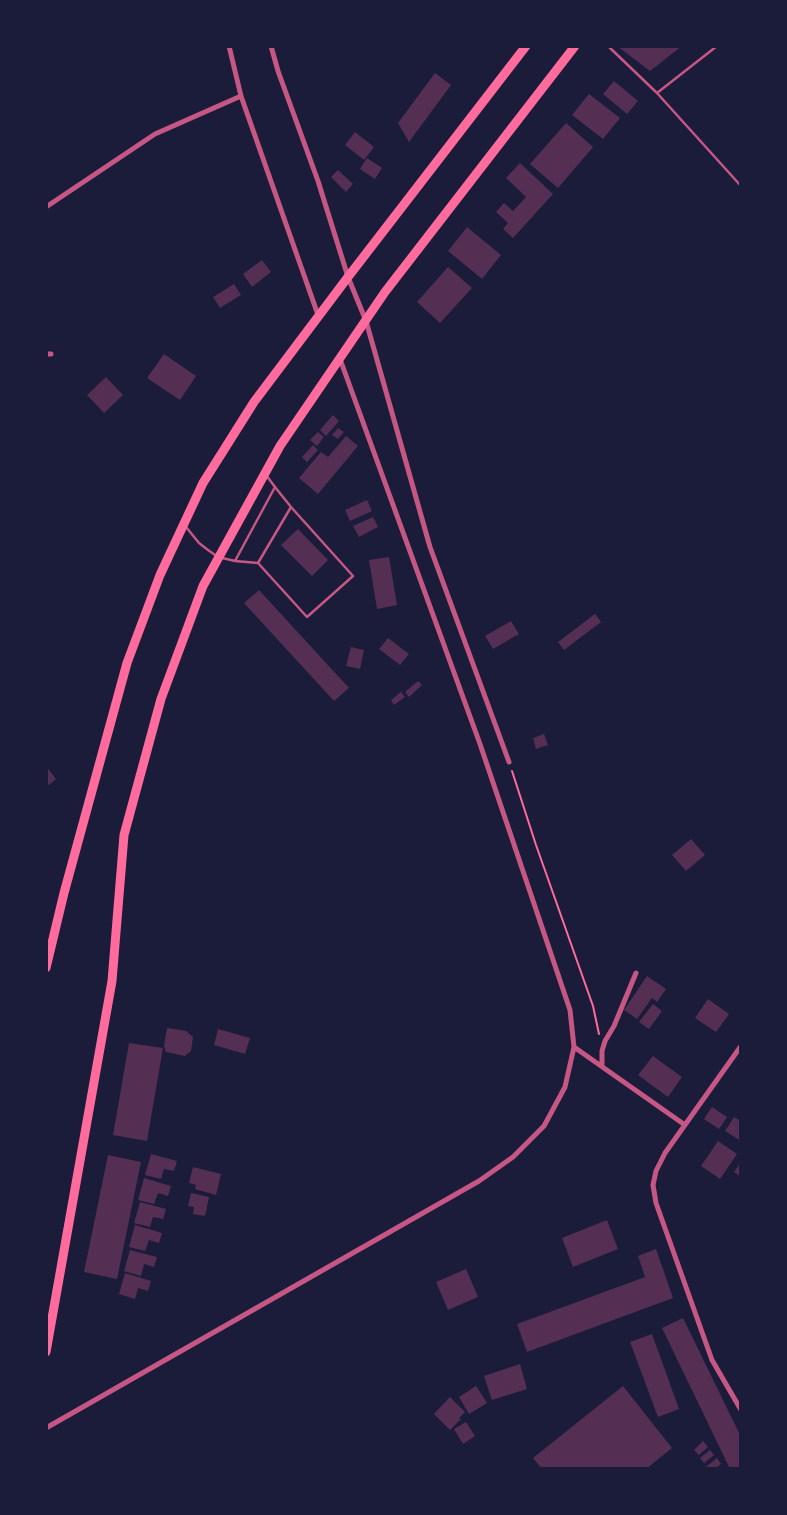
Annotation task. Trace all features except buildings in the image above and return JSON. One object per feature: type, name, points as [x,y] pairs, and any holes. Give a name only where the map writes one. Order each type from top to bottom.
[{"type":"highway","points":[[46,968],[64,893],[127,663],[160,576],[203,483],[254,402],[318,315],[526,46]]},
{"type":"highway","points":[[46,1352],[112,981],[124,835],[161,699],[203,586],[280,446],[385,292],[575,46]]},
{"type":"street","points":[[229,46],[241,96],[318,315]]},
{"type":"street","points":[[271,46],[318,181],[348,276],[366,321],[430,547],[509,762]]},
{"type":"street","points":[[46,207],[155,134],[241,96]]},
{"type":"street","points":[[46,1428],[479,1181],[513,1157],[544,1126],[565,1087],[574,1047],[570,1010],[480,744],[340,358]]},
{"type":"street","points":[[602,1066],[602,1051],[605,1041],[614,1026],[636,973]]},
{"type":"street","points":[[741,1046],[665,1154],[656,1171],[653,1185],[656,1203],[712,1360],[741,1410]]},
{"type":"street","points":[[574,1047],[685,1125]]},
{"type":"lane","points":[[608,46],[657,93],[741,186]]},
{"type":"lane","points":[[657,93],[717,46]]},
{"type":"lane","points":[[184,524],[199,543],[218,557],[258,563],[307,617],[353,576],[291,507],[265,474]]},
{"type":"lane","points":[[235,561],[275,487]]},
{"type":"lane","points":[[258,563],[291,507]]},
{"type":"path","points":[[509,762],[593,1006],[602,1051]]}]
